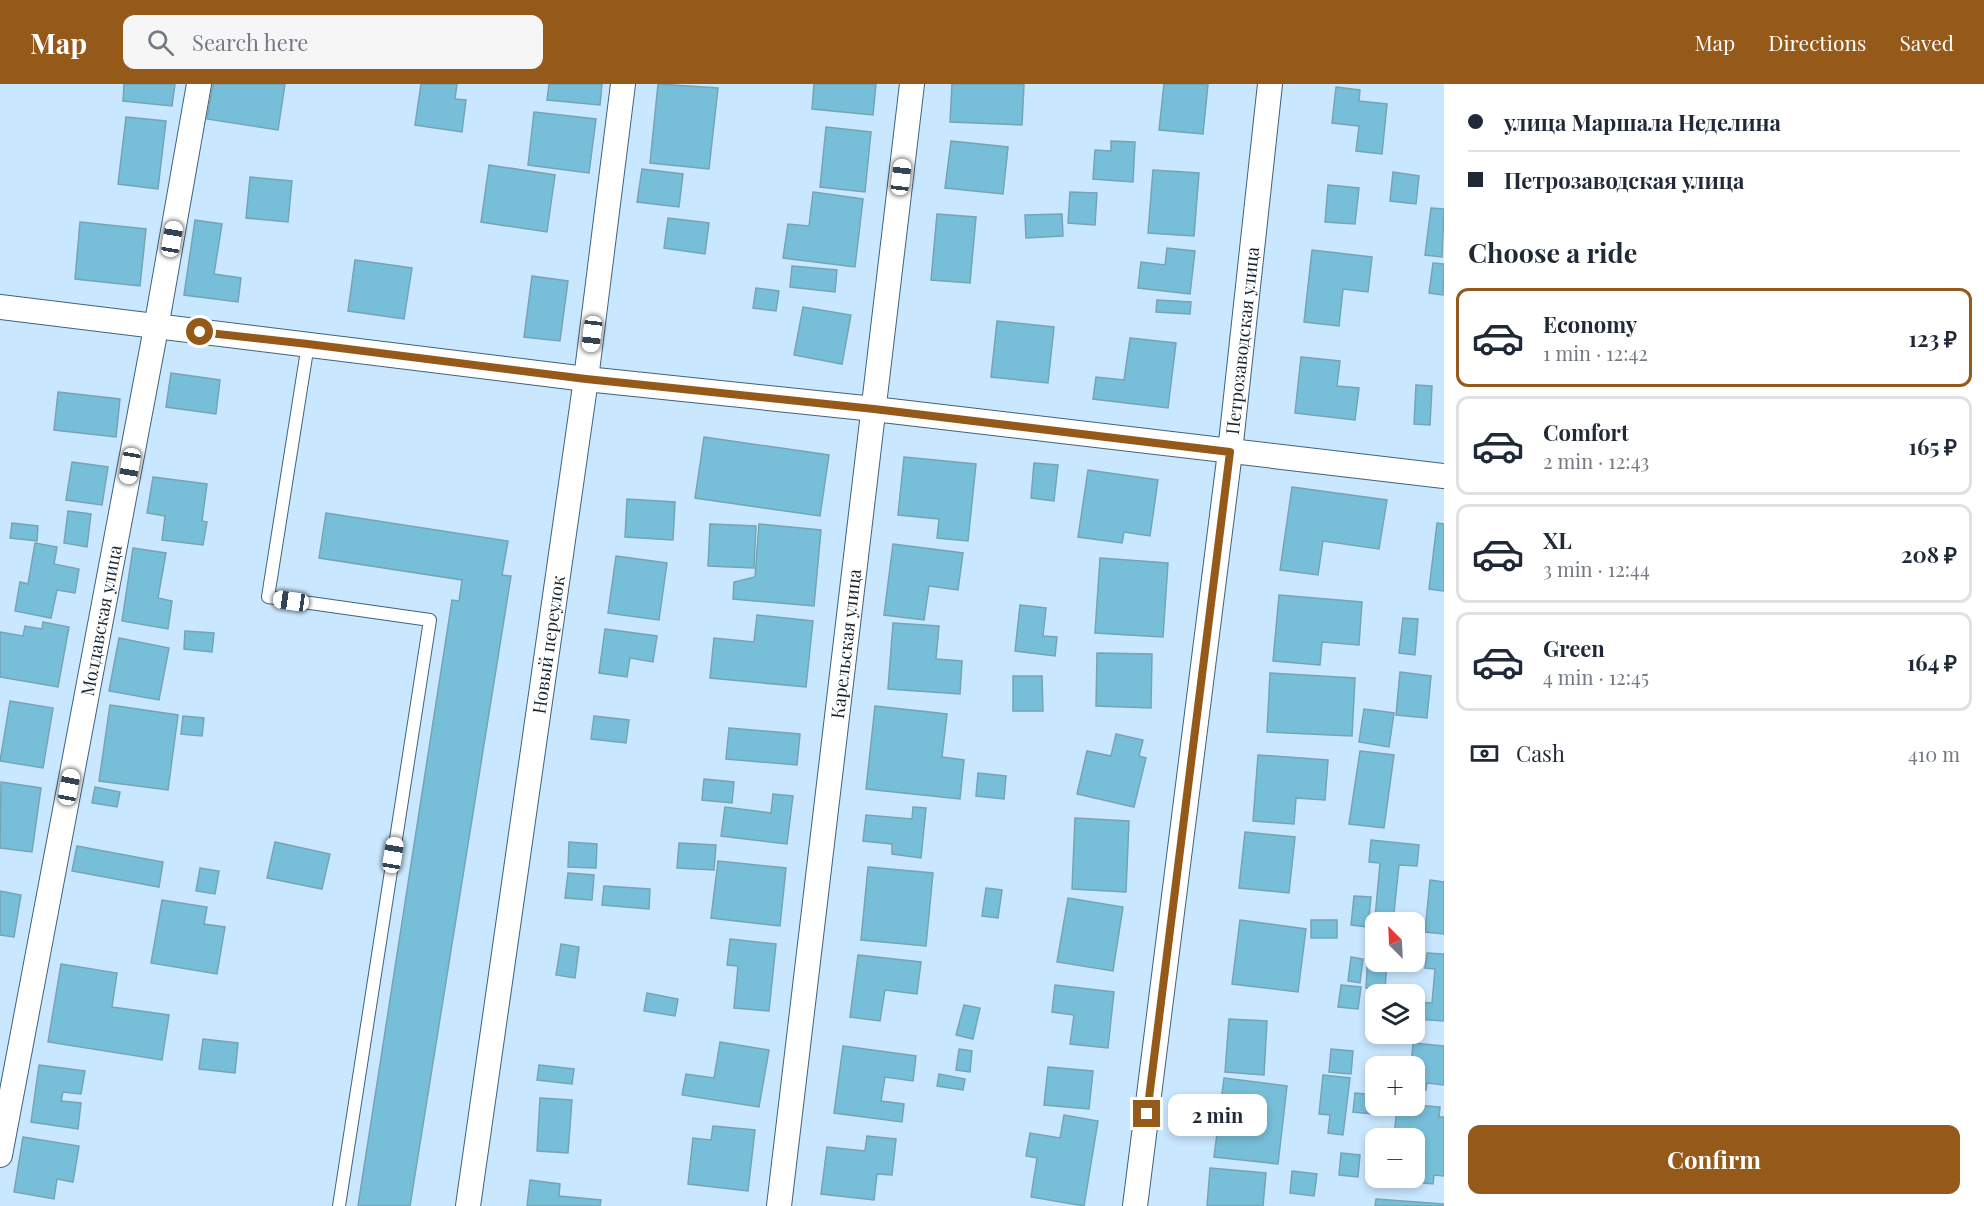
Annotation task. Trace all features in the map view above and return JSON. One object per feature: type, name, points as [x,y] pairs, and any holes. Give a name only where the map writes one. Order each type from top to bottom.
[{"type":"street","name":"Молдавская улица","points":[[0,1155],[156,328],[199,84]]},
{"type":"street","name":"Новый переулок","points":[[468,1206],[586,379],[623,84]]},
{"type":"street","name":"Карельская улица","points":[[779,1206],[912,84]]},
{"type":"street","name":"Петрозаводская улица","points":[[1135,1206],[1230,452],[1270,84]]},
{"type":"street","points":[[0,307],[156,328],[308,344],[586,379],[874,409],[1444,476]]},
{"type":"lane","points":[[308,344],[268,597],[429,620],[339,1206]]},
{"type":"building","points":[[124,84],[175,84],[172,106],[123,101]]},
{"type":"building","points":[[213,84],[285,84],[278,130],[207,119]]},
{"type":"building","points":[[421,84],[457,84],[455,99],[466,100],[462,132],[415,125]]},
{"type":"building","points":[[549,84],[602,84],[600,105],[547,100]]},
{"type":"building","points":[[658,84],[718,88],[709,169],[650,163]]},
{"type":"building","points":[[814,84],[876,84],[873,115],[812,109]]},
{"type":"building","points":[[952,84],[1024,84],[1022,125],[950,122]]},
{"type":"building","points":[[1164,84],[1208,84],[1203,134],[1159,130]]},
{"type":"building","points":[[1336,87],[1360,90],[1359,101],[1387,104],[1382,154],[1356,151],[1359,126],[1332,123]]},
{"type":"building","points":[[534,112],[596,119],[589,173],[528,165]]},
{"type":"building","points":[[126,117],[166,121],[158,189],[118,184]]},
{"type":"building","points":[[826,127],[871,132],[865,192],[820,187]]},
{"type":"building","points":[[951,141],[1008,147],[1003,194],[945,188]]},
{"type":"building","points":[[1111,141],[1135,142],[1133,182],[1093,179],[1095,150],[1111,151]]},
{"type":"building","points":[[489,165],[555,175],[547,232],[481,222]]},
{"type":"building","points":[[642,169],[683,174],[679,207],[637,202]]},
{"type":"building","points":[[1153,170],[1199,173],[1194,236],[1148,233]]},
{"type":"building","points":[[1393,172],[1419,176],[1416,204],[1390,201]]},
{"type":"building","points":[[250,177],[292,181],[288,222],[246,218]]},
{"type":"building","points":[[1328,185],[1359,188],[1355,224],[1325,222]]},
{"type":"building","points":[[813,192],[863,199],[855,267],[783,258],[788,224],[809,226]]},
{"type":"building","points":[[1070,192],[1097,193],[1095,225],[1068,223]]},
{"type":"building","points":[[1431,208],[1444,209],[1442,257],[1425,255]]},
{"type":"building","points":[[937,214],[976,217],[970,283],[931,280]]},
{"type":"building","points":[[1062,214],[1063,236],[1026,238],[1025,215]]},
{"type":"building","points":[[668,218],[709,223],[705,254],[664,248]]},
{"type":"building","points":[[195,220],[222,224],[214,274],[241,278],[238,302],[184,295]]},
{"type":"building","points":[[80,222],[146,229],[140,286],[75,279]]},
{"type":"building","points":[[1167,248],[1195,251],[1190,294],[1138,288],[1141,262],[1165,265]]},
{"type":"building","points":[[1312,250],[1372,257],[1368,292],[1343,289],[1339,326],[1304,322]]},
{"type":"building","points":[[355,260],[412,268],[404,319],[348,311]]},
{"type":"building","points":[[1433,263],[1444,264],[1443,295],[1429,293]]},
{"type":"building","points":[[792,266],[837,270],[835,292],[790,287]]},
{"type":"building","points":[[532,276],[568,281],[560,341],[524,337]]},
{"type":"building","points":[[756,288],[779,291],[776,311],[753,308]]},
{"type":"building","points":[[1157,300],[1191,302],[1190,314],[1156,312]]},
{"type":"building","points":[[803,307],[851,315],[842,364],[794,355]]},
{"type":"building","points":[[997,321],[1054,327],[1048,383],[991,377]]},
{"type":"building","points":[[1130,338],[1176,343],[1168,408],[1093,399],[1096,377],[1124,380]]},
{"type":"building","points":[[1301,357],[1340,361],[1337,386],[1359,388],[1355,420],[1295,413]]},
{"type":"building","points":[[171,373],[220,380],[216,414],[166,407]]},
{"type":"building","points":[[1416,385],[1432,386],[1430,425],[1414,424]]},
{"type":"building","points":[[58,392],[120,399],[116,437],[54,430]]},
{"type":"building","points":[[704,437],[829,455],[820,516],[695,498]]},
{"type":"building","points":[[904,457],[976,464],[968,541],[937,538],[939,519],[898,515]]},
{"type":"building","points":[[72,462],[108,467],[102,505],[66,500]]},
{"type":"building","points":[[1034,463],[1058,465],[1054,501],[1031,498]]},
{"type":"building","points":[[1088,470],[1158,480],[1150,536],[1124,532],[1122,543],[1078,537]]},
{"type":"building","points":[[153,477],[207,484],[202,521],[207,522],[203,545],[162,540],[165,516],[147,513]]},
{"type":"building","points":[[1292,487],[1387,500],[1379,549],[1323,541],[1318,575],[1280,570]]},
{"type":"building","points":[[627,499],[675,502],[673,540],[625,537]]},
{"type":"building","points":[[68,511],[91,514],[87,547],[64,543]]},
{"type":"building","points":[[326,513],[508,541],[502,575],[511,576],[410,1206],[358,1206],[452,600],[459,601],[462,580],[319,558]]},
{"type":"building","points":[[12,523],[38,526],[37,541],[10,538]]},
{"type":"building","points":[[1437,523],[1444,524],[1444,591],[1429,589]]},
{"type":"building","points":[[710,524],[756,526],[754,568],[708,566]]},
{"type":"building","points":[[759,524],[821,530],[814,606],[733,599],[734,582],[755,577]]},
{"type":"building","points":[[35,543],[57,547],[54,564],[79,569],[75,593],[57,590],[51,618],[15,611],[20,582],[28,584]]},
{"type":"building","points":[[893,544],[963,553],[958,590],[929,586],[924,620],[884,615]]},
{"type":"building","points":[[133,548],[166,553],[158,598],[172,601],[168,629],[122,621]]},
{"type":"building","points":[[616,556],[667,563],[659,620],[608,613]]},
{"type":"building","points":[[1100,558],[1168,563],[1163,637],[1095,633]]},
{"type":"building","points":[[1279,595],[1362,602],[1359,645],[1322,642],[1320,665],[1273,661]]},
{"type":"building","points":[[1020,605],[1046,608],[1043,636],[1057,637],[1055,656],[1015,651]]},
{"type":"building","points":[[757,615],[813,621],[806,687],[710,678],[714,638],[754,642]]},
{"type":"building","points":[[1403,618],[1418,619],[1415,655],[1399,653]]},
{"type":"building","points":[[43,622],[69,627],[58,687],[0,677],[0,632],[23,636],[25,626],[42,629]]},
{"type":"building","points":[[893,623],[939,626],[936,659],[962,661],[960,694],[888,689]]},
{"type":"building","points":[[605,629],[657,636],[653,662],[630,658],[627,677],[599,673]]},
{"type":"building","points":[[185,631],[214,633],[212,652],[184,649]]},
{"type":"building","points":[[119,638],[169,648],[159,700],[109,691]]},
{"type":"building","points":[[1097,653],[1152,654],[1151,708],[1096,706]]},
{"type":"building","points":[[1400,672],[1431,676],[1427,718],[1396,715]]},
{"type":"building","points":[[1270,673],[1355,678],[1352,736],[1267,732]]},
{"type":"building","points":[[1013,676],[1042,676],[1043,711],[1013,711]]},
{"type":"building","points":[[10,701],[53,708],[43,768],[0,761]]},
{"type":"building","points":[[110,705],[178,715],[168,790],[99,781]]},
{"type":"building","points":[[875,706],[947,714],[942,757],[964,760],[960,799],[866,789]]},
{"type":"building","points":[[1364,709],[1394,713],[1389,747],[1359,742]]},
{"type":"building","points":[[183,716],[204,718],[202,736],[181,734]]},
{"type":"building","points":[[594,716],[629,720],[626,743],[591,739]]},
{"type":"building","points":[[729,728],[800,734],[797,765],[726,759]]},
{"type":"building","points":[[1116,734],[1143,740],[1139,756],[1146,758],[1134,807],[1077,794],[1087,751],[1111,756]]},
{"type":"building","points":[[1360,751],[1394,755],[1384,828],[1349,824]]},
{"type":"building","points":[[1258,755],[1328,760],[1325,800],[1296,798],[1294,824],[1253,821]]},
{"type":"building","points":[[978,773],[1006,776],[1004,799],[976,796]]},
{"type":"building","points":[[704,779],[734,782],[732,803],[702,800]]},
{"type":"building","points":[[1,782],[41,788],[32,852],[0,848]]},
{"type":"building","points":[[95,787],[120,792],[117,807],[92,803]]},
{"type":"building","points":[[773,794],[793,796],[787,844],[721,836],[725,807],[771,813]]},
{"type":"building","points":[[913,807],[926,808],[921,858],[892,854],[892,844],[863,841],[866,815],[912,819]]},
{"type":"building","points":[[1075,818],[1129,821],[1126,892],[1072,889]]},
{"type":"building","points":[[1245,832],[1295,837],[1289,893],[1239,888]]},
{"type":"building","points":[[1371,840],[1419,845],[1417,866],[1399,865],[1394,912],[1376,912],[1380,863],[1369,862]]},
{"type":"building","points":[[275,842],[330,854],[322,889],[267,878]]},
{"type":"building","points":[[569,842],[597,844],[596,868],[568,867]]},
{"type":"building","points":[[679,843],[716,845],[714,870],[677,868]]},
{"type":"building","points":[[77,846],[163,862],[159,887],[72,871]]},
{"type":"building","points":[[718,861],[786,868],[780,926],[711,918]]},
{"type":"building","points":[[868,867],[933,873],[926,946],[861,940]]},
{"type":"building","points":[[200,868],[219,871],[215,894],[196,891]]},
{"type":"building","points":[[568,873],[594,875],[592,900],[565,898]]},
{"type":"building","points":[[1430,880],[1444,882],[1444,934],[1425,932]]},
{"type":"building","points":[[604,886],[650,889],[649,909],[602,905]]},
{"type":"building","points":[[986,888],[1002,890],[998,918],[982,916]]},
{"type":"building","points":[[0,891],[21,895],[14,937],[0,935]]},
{"type":"building","points":[[1354,896],[1371,897],[1370,912],[1365,912],[1365,927],[1351,925]]},
{"type":"building","points":[[1068,898],[1123,907],[1113,971],[1057,962]]},
{"type":"building","points":[[162,900],[207,907],[204,924],[225,927],[217,974],[151,963]]},
{"type":"building","points":[[1240,920],[1306,929],[1298,992],[1232,984]]},
{"type":"building","points":[[1311,920],[1337,920],[1337,938],[1311,938]]},
{"type":"building","points":[[730,939],[776,944],[769,1011],[734,1008],[738,966],[727,965]]},
{"type":"building","points":[[561,944],[579,947],[575,978],[556,975]]},
{"type":"building","points":[[1427,953],[1444,954],[1444,1021],[1425,1020],[1425,1003],[1432,1003],[1435,969],[1425,968]]},
{"type":"building","points":[[858,955],[921,962],[917,994],[885,990],[880,1021],[850,1017]]},
{"type":"building","points":[[1351,957],[1363,959],[1360,983],[1348,981]]},
{"type":"building","points":[[61,964],[117,973],[112,1007],[169,1015],[162,1060],[48,1042]]},
{"type":"building","points":[[1367,972],[1386,972],[1385,984],[1366,984]]},
{"type":"building","points":[[1055,985],[1114,992],[1108,1048],[1070,1044],[1074,1015],[1052,1012]]},
{"type":"building","points":[[1341,985],[1361,987],[1358,1009],[1338,1007]]},
{"type":"building","points":[[647,993],[678,999],[675,1016],[644,1011]]},
{"type":"building","points":[[964,1005],[980,1008],[973,1039],[956,1035]]},
{"type":"building","points":[[1229,1019],[1267,1021],[1264,1075],[1225,1072]]},
{"type":"building","points":[[203,1039],[238,1043],[235,1073],[199,1069]]},
{"type":"building","points":[[720,1042],[769,1050],[759,1107],[682,1095],[686,1074],[714,1078]]},
{"type":"building","points":[[1413,1044],[1444,1046],[1444,1085],[1427,1083],[1425,1090],[1425,1056],[1412,1056]]},
{"type":"building","points":[[843,1046],[916,1056],[913,1081],[885,1077],[881,1101],[904,1104],[902,1122],[834,1113]]},
{"type":"building","points":[[959,1049],[972,1051],[970,1072],[956,1070]]},
{"type":"building","points":[[1331,1049],[1353,1051],[1351,1074],[1329,1072]]},
{"type":"building","points":[[39,1065],[85,1071],[81,1094],[63,1092],[61,1101],[81,1103],[78,1129],[31,1122]]},
{"type":"building","points":[[539,1065],[574,1069],[572,1084],[537,1080]]},
{"type":"building","points":[[1048,1067],[1093,1071],[1089,1109],[1044,1105]]},
{"type":"building","points":[[939,1074],[965,1079],[963,1090],[937,1086]]},
{"type":"building","points":[[1323,1075],[1350,1078],[1343,1135],[1328,1133],[1330,1115],[1319,1114]]},
{"type":"building","points":[[1224,1078],[1287,1086],[1278,1164],[1214,1157]]},
{"type":"building","points":[[1355,1093],[1365,1094],[1365,1113],[1353,1112]]},
{"type":"building","points":[[540,1098],[572,1100],[568,1153],[537,1151]]},
{"type":"building","points":[[1425,1106],[1440,1107],[1439,1117],[1444,1117],[1444,1176],[1434,1175],[1433,1184],[1425,1183],[1425,1128],[1395,1128],[1396,1116],[1425,1116]]},
{"type":"building","points":[[1064,1115],[1098,1121],[1084,1206],[1031,1197],[1037,1158],[1026,1156],[1030,1133],[1060,1138]]},
{"type":"building","points":[[713,1126],[755,1130],[748,1191],[688,1184],[693,1138],[711,1140]]},
{"type":"building","points":[[867,1136],[896,1139],[892,1175],[877,1174],[874,1200],[821,1194],[827,1147],[865,1151]]},
{"type":"building","points":[[23,1137],[79,1146],[73,1182],[57,1179],[54,1199],[14,1192]]},
{"type":"building","points":[[1341,1153],[1360,1155],[1358,1177],[1339,1175]]},
{"type":"building","points":[[1210,1168],[1266,1173],[1263,1206],[1207,1206]]},
{"type":"building","points":[[1292,1171],[1317,1174],[1314,1196],[1290,1193]]},
{"type":"building","points":[[530,1180],[560,1184],[559,1196],[601,1200],[600,1206],[527,1206]]},
{"type":"building","points":[[1376,1199],[1444,1204],[1444,1206],[1375,1206]]},
{"type":"route","points":[[200,332],[586,379],[874,409],[1230,452],[1147,1114]]}]
